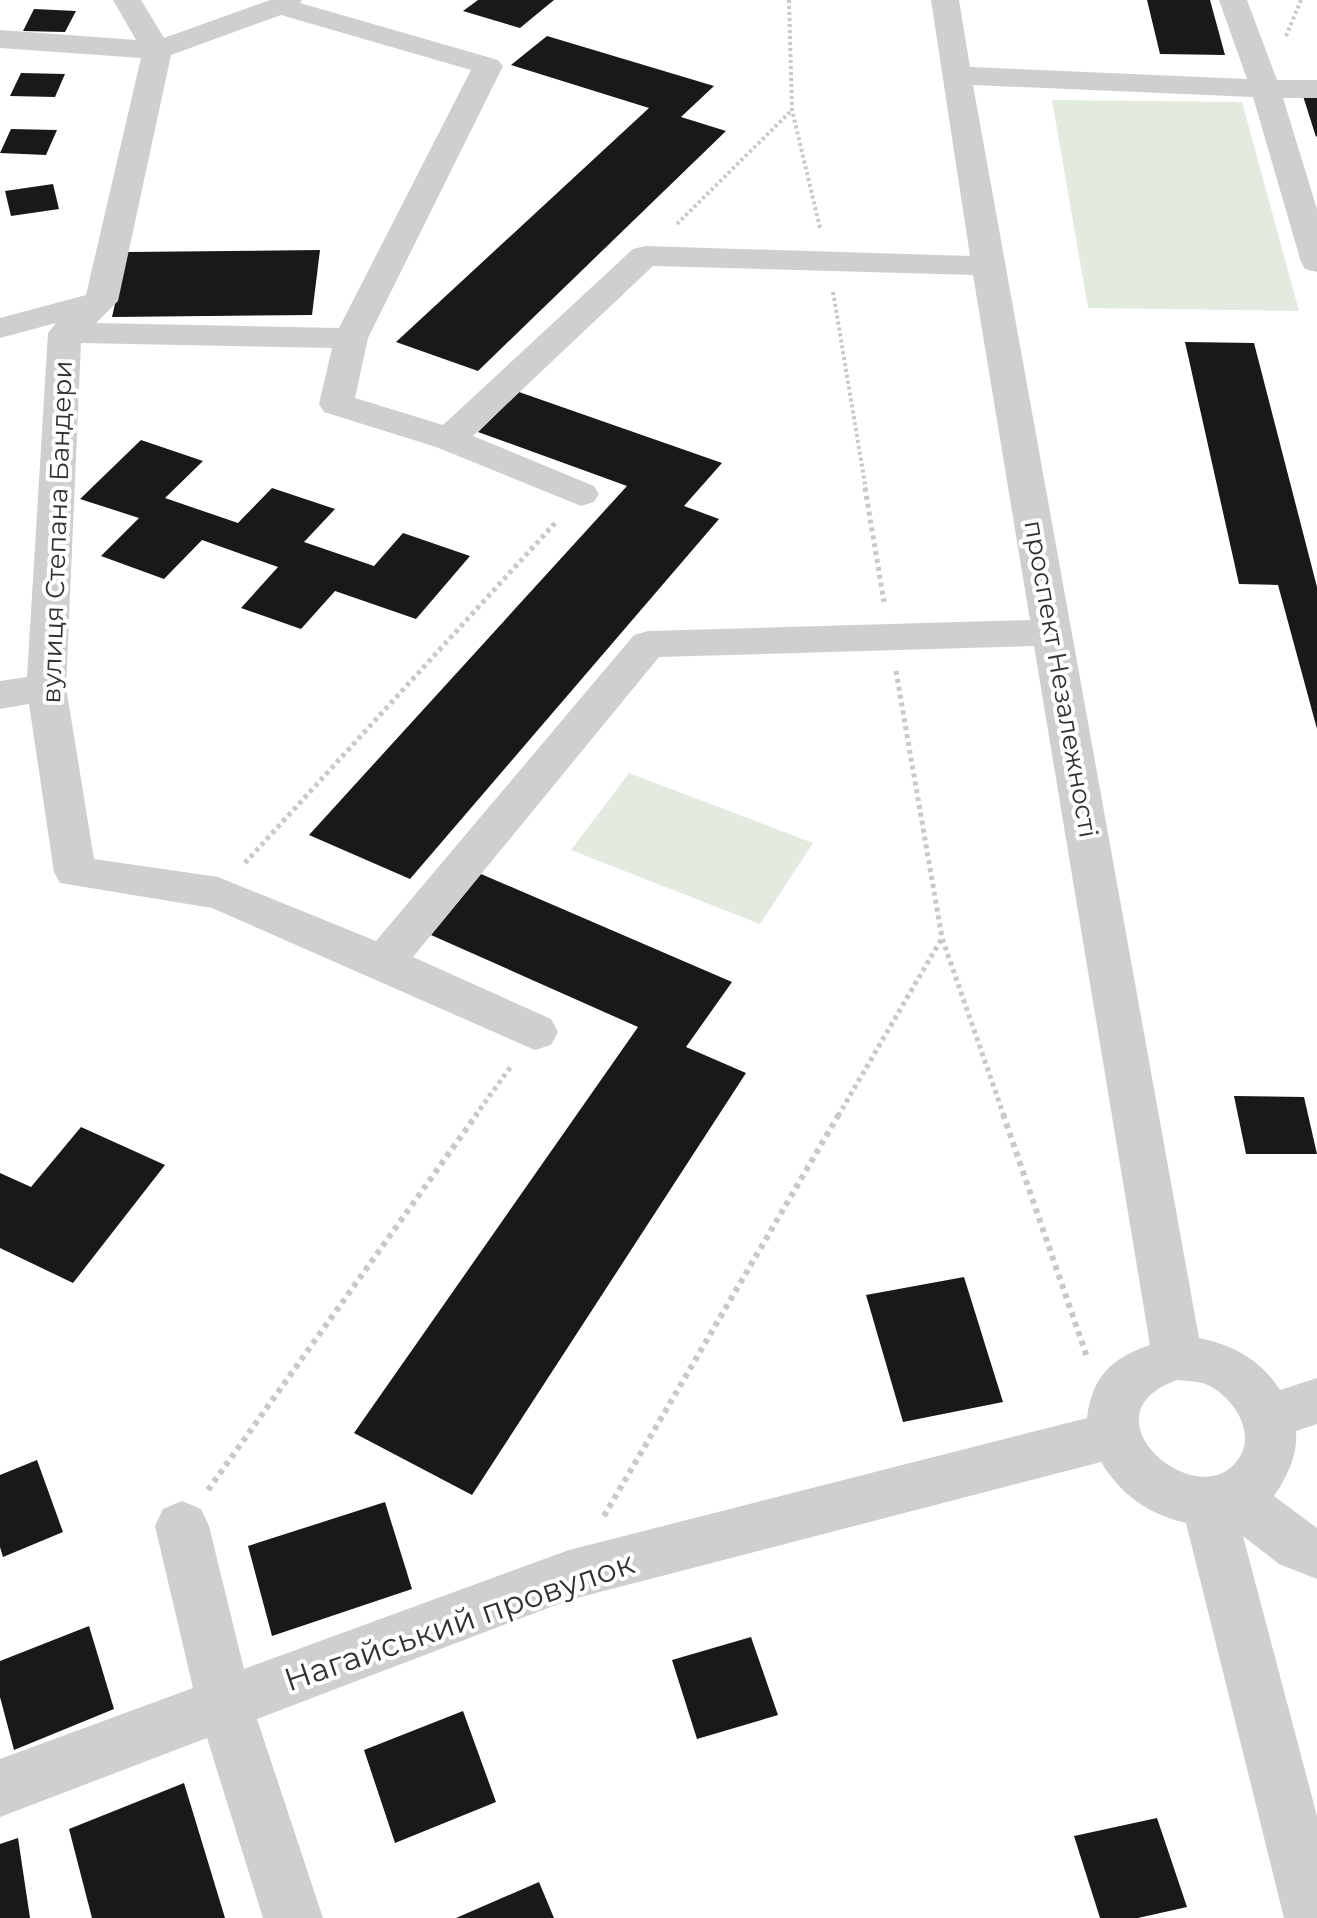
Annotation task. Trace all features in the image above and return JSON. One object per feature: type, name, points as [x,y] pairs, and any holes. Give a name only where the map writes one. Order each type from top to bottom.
[{"type":"street","points":[[0,328],[101,301],[157,50],[127,0]]},
{"type":"street","name":"проспект Незалежності","points":[[945,0],[1177,1358]]},
{"type":"street","points":[[1233,0],[1265,89],[1317,262]]},
{"type":"street","points":[[0,39],[157,50],[284,3],[488,66],[351,338],[336,404],[449,439],[581,494]]},
{"type":"street","points":[[957,75],[1317,89]]},
{"type":"street","points":[[449,439],[645,256],[990,266]]},
{"type":"street","name":"вулиця Степана Бандери","points":[[101,301],[65,333],[46,687],[75,872],[218,893]]},
{"type":"street","points":[[65,333],[351,338]]},
{"type":"street","points":[[383,963],[648,644],[1053,632]]},
{"type":"street","points":[[0,695],[46,687]]},
{"type":"street","points":[[218,893],[535,1032]]},
{"type":"street","points":[[1177,1358],[1200,1360],[1222,1367],[1242,1381],[1258,1398],[1268,1417],[1272,1436],[1270,1455],[1263,1471],[1249,1486],[1219,1498],[1183,1498],[1159,1489],[1139,1474],[1123,1456],[1114,1435],[1112,1412],[1118,1391],[1132,1374],[1153,1362],[1177,1358]]},
{"type":"street","points":[[1268,1417],[1317,1401]]},
{"type":"street","name":"Нагайський провулок","points":[[0,1788],[569,1575],[1114,1435]]},
{"type":"street","points":[[1219,1498],[1298,1546],[1317,1554]]},
{"type":"street","points":[[1219,1498],[1314,1918]]},
{"type":"street","points":[[182,1526],[224,1703],[293,1918]]},
{"type":"path","points":[[789,0],[792,110],[828,259],[942,938],[1088,1360]]},
{"type":"path","points":[[645,256],[792,110]]},
{"type":"path","points":[[218,893],[581,494]]},
{"type":"path","points":[[569,1575],[942,938]]},
{"type":"path","points":[[182,1526],[535,1032]]},
{"type":"shaded area","points":[[1052,100],[1242,102],[1299,311],[1088,308]]},
{"type":"shaded area","points":[[629,773],[813,843],[760,924],[571,850]]},
{"type":"building","points":[[478,0],[554,0],[520,28],[463,11]]},
{"type":"building","points":[[1147,0],[1210,0],[1225,55],[1160,54]]},
{"type":"building","points":[[34,9],[76,11],[65,32],[23,31]]},
{"type":"building","points":[[547,36],[714,86],[681,117],[726,131],[478,371],[396,342],[649,108],[511,65]]},
{"type":"building","points":[[21,73],[65,74],[55,97],[10,96]]},
{"type":"building","points":[[1303,96],[1317,96],[1316,137]]},
{"type":"building","points":[[11,129],[57,130],[46,155],[0,153]]},
{"type":"building","points":[[53,184],[59,209],[11,216],[5,191]]},
{"type":"building","points":[[320,250],[312,315],[112,317],[127,252]]},
{"type":"building","points":[[1185,342],[1254,343],[1317,587],[1317,729],[1278,585],[1239,584]]},
{"type":"building","points":[[519,392],[722,463],[684,506],[719,519],[410,879],[309,835],[627,486],[478,432]]},
{"type":"building","points":[[141,440],[203,461],[165,498],[238,523],[272,488],[335,509],[304,542],[374,566],[403,533],[470,556],[416,619],[335,591],[301,629],[241,608],[278,567],[202,540],[164,579],[101,556],[139,518],[80,499]]},
{"type":"building","points":[[481,874],[732,982],[686,1047],[746,1073],[472,1495],[354,1433],[638,1027],[431,935]]},
{"type":"building","points":[[1234,1096],[1304,1097],[1317,1154],[1246,1154]]},
{"type":"building","points":[[81,1127],[165,1165],[73,1283],[0,1248],[0,1173],[31,1187]]},
{"type":"building","points":[[964,1277],[1003,1402],[903,1422],[866,1295]]},
{"type":"building","points":[[37,1460],[63,1532],[3,1557],[0,1547],[0,1475]]},
{"type":"building","points":[[385,1502],[412,1589],[272,1636],[248,1546]]},
{"type":"building","points":[[89,1626],[114,1709],[14,1750],[0,1697],[0,1661]]},
{"type":"building","points":[[751,1637],[778,1715],[697,1739],[672,1660]]},
{"type":"building","points":[[463,1711],[496,1802],[395,1843],[364,1750]]},
{"type":"building","points":[[184,1783],[225,1918],[92,1918],[69,1829]]},
{"type":"building","points":[[1157,1818],[1187,1907],[1138,1918],[1100,1918],[1074,1836]]},
{"type":"building","points":[[18,1838],[30,1918],[0,1918],[0,1844]]},
{"type":"building","points":[[539,1882],[554,1918],[456,1918]]}]
